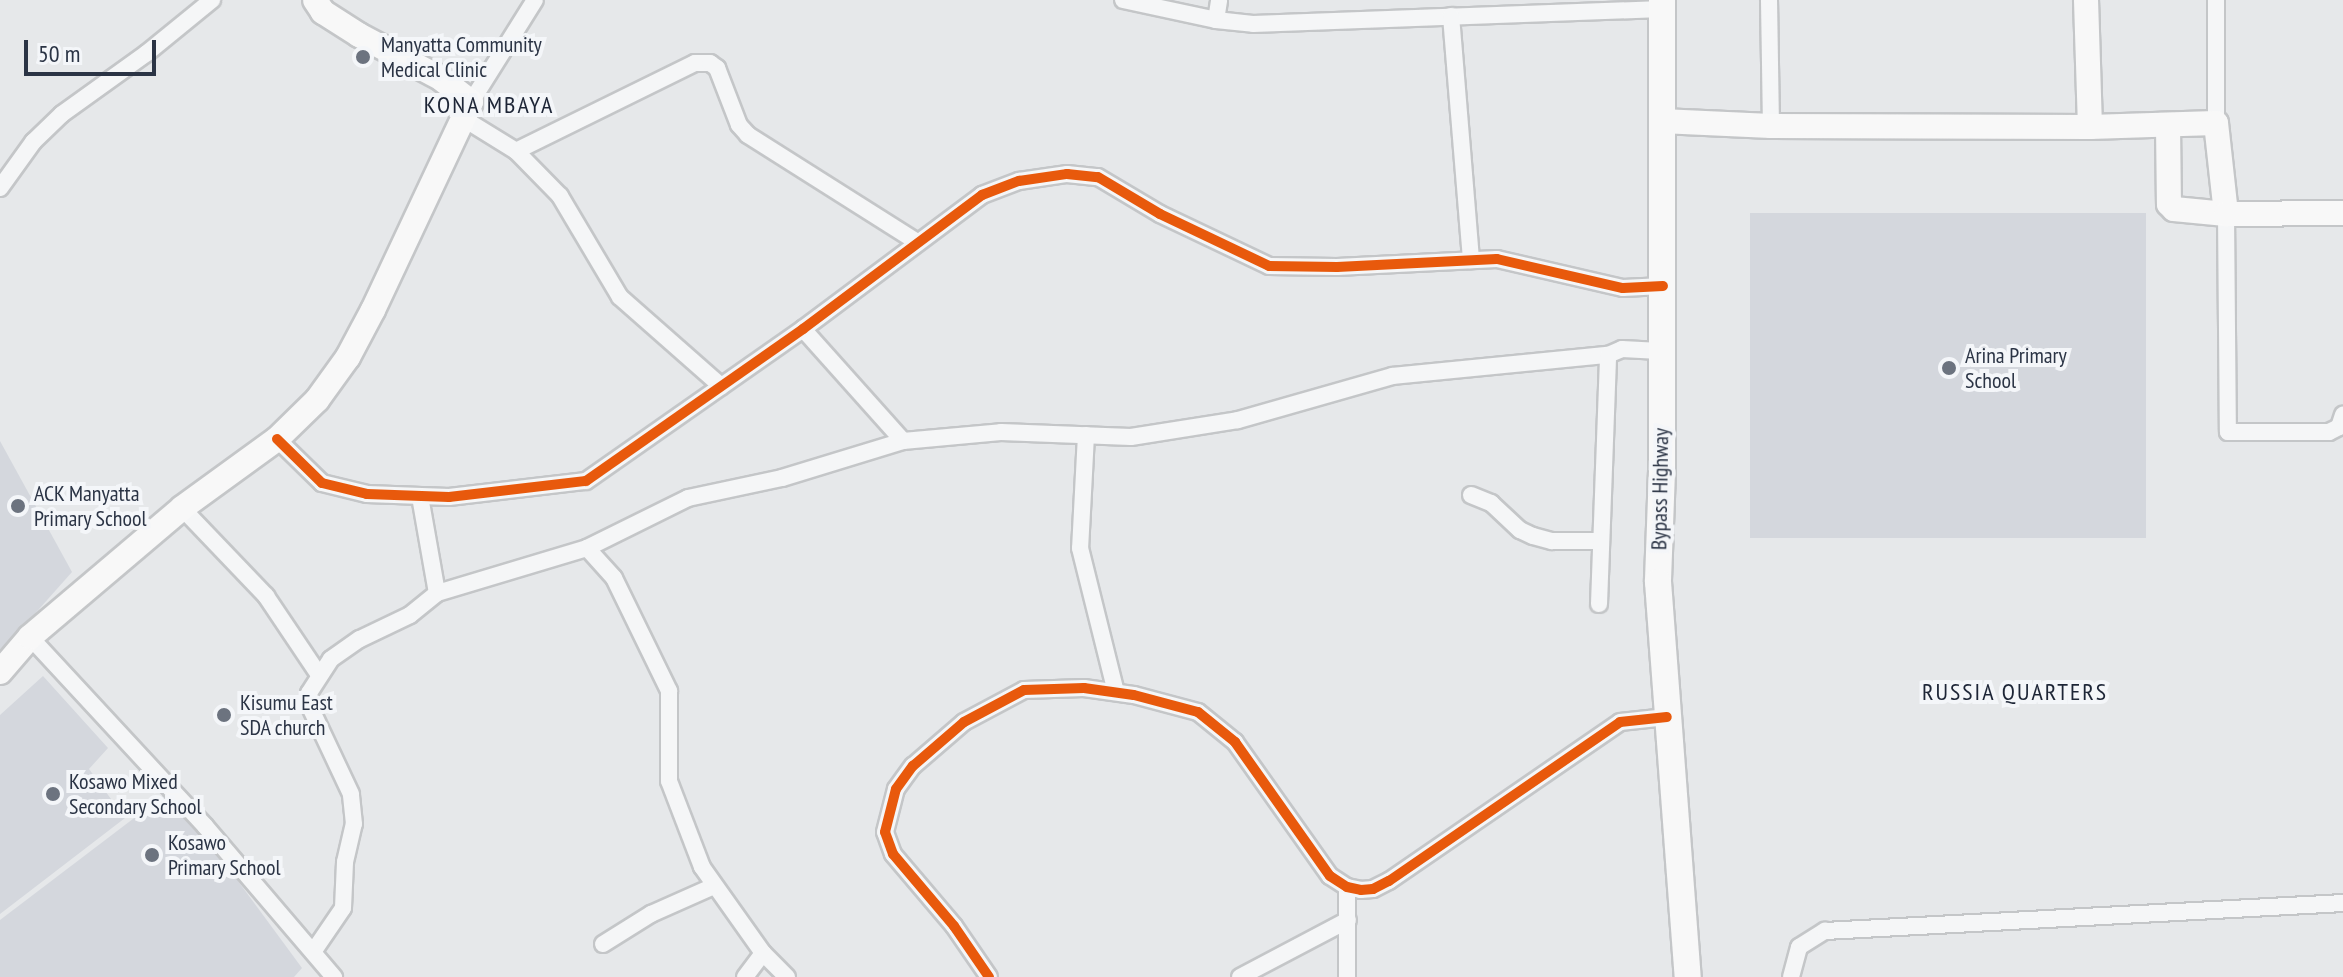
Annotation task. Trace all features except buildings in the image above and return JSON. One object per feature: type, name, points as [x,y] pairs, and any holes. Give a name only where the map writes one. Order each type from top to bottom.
[{"type":"main road","name":"Bypass Highway","points":[[1662,4],[1662,471],[1658,582],[1688,977]]},
{"type":"street","points":[[0,188],[33,142],[62,114],[147,53],[212,0]]},
{"type":"street","points":[[315,0],[323,12],[359,35],[442,79],[466,109],[516,151],[560,196],[620,297],[721,386]]},
{"type":"street","points":[[0,672],[30,637],[182,508],[277,439],[317,400],[348,357],[386,284],[466,109],[535,0]]},
{"type":"street","points":[[1123,0],[1216,20],[1318,24],[1662,4]]},
{"type":"street","points":[[1216,20],[1219,0]]},
{"type":"street","points":[[1769,0],[1771,126]]},
{"type":"street","points":[[2086,0],[2090,127]]},
{"type":"street","points":[[2216,0],[2216,123],[2226,214],[2228,432],[2329,432],[2339,427],[2343,415]]},
{"type":"street","points":[[1451,16],[1471,260]]},
{"type":"street","points":[[516,151],[695,63],[710,63],[717,68],[739,125],[748,135],[917,242]]},
{"type":"street","points":[[1661,121],[1771,126],[2090,127],[2216,123]]},
{"type":"street","points":[[2168,126],[2169,204],[2177,210],[2226,214],[2343,213]]},
{"type":"street","points":[[277,439],[322,483],[367,494],[420,497],[586,481],[803,329],[982,195],[1019,181],[1067,174],[1098,177],[1160,214],[1269,266],[1337,267],[1471,260],[1524,263],[1566,277],[1623,288],[1663,286]]},
{"type":"street","points":[[803,329],[903,441]]},
{"type":"street","points":[[313,952],[343,908],[345,862],[354,824],[351,794],[310,707],[309,693],[331,659],[360,639],[410,615],[437,593],[587,548],[688,498],[782,478],[903,441],[1001,432],[1131,437],[1238,420],[1392,376],[1608,355],[1622,349],[1660,351]]},
{"type":"street","points":[[1599,604],[1608,355]]},
{"type":"street","points":[[1086,435],[1080,548],[1116,692]]},
{"type":"street","points":[[1471,495],[1491,503],[1520,530],[1533,536],[1552,541],[1599,541]]},
{"type":"street","points":[[420,497],[437,593]]},
{"type":"street","points":[[182,508],[266,596],[319,675]]},
{"type":"street","points":[[587,548],[614,578],[669,691],[669,781],[702,867],[763,953],[787,977]]},
{"type":"street","points":[[30,637],[205,826],[334,977]]},
{"type":"street","points":[[989,977],[886,842],[885,832],[896,789],[913,766],[964,722],[1024,690],[1084,688],[1116,692],[1198,712],[1217,724],[1235,742],[1330,876],[1347,887],[1373,889],[1620,722],[1667,717]]},
{"type":"street","points":[[603,944],[651,914],[714,886]]},
{"type":"street","points":[[1347,887],[1347,977]]},
{"type":"street","points":[[1791,977],[1799,947],[1825,931],[2343,903]]},
{"type":"street","points":[[1240,977],[1348,920]]},
{"type":"street","points":[[745,977],[763,953]]},
{"type":"shaded area","name":"Arina Primary School","points":[[1750,213],[2146,213],[2146,538],[1750,538]]},
{"type":"shaded area","name":"ACK Manyatta Primary School","points":[[0,441],[72,572],[0,653]]},
{"type":"shaded area","name":"Kosawo Mixed Secondary School","points":[[43,676],[108,748],[89,769],[125,818],[0,914],[0,715]]},
{"type":"shaded area","name":"Kosawo Primary School","points":[[171,790],[302,968],[294,977],[0,977],[0,920]]},
{"type":"cycle path","points":[[277,439],[322,483],[367,494],[449,497],[586,481],[803,329],[982,195],[1019,181],[1067,174],[1098,177],[1160,214],[1269,266],[1337,267],[1497,259],[1623,288],[1663,286]]},
{"type":"cycle path","points":[[989,977],[954,926],[893,854],[885,832],[896,789],[913,766],[964,722],[1024,690],[1084,688],[1134,695],[1198,712],[1235,742],[1330,876],[1347,887],[1361,890],[1373,889],[1389,881],[1620,722],[1667,717]]},
{"type":"place","name":"Manyatta Community Medical Clinic","points":[[363,57]]},
{"type":"place","name":"Arina Primary School","points":[[1949,368]]},
{"type":"place","name":"ACK Manyatta Primary School","points":[[18,506]]},
{"type":"place","name":"Kisumu East SDA church","points":[[224,715]]},
{"type":"place","name":"Kosawo Mixed Secondary School","points":[[53,794]]},
{"type":"place","name":"Kosawo Primary School","points":[[152,855]]},
{"type":"district","name":"KONA MBAYA","points":[[489,105]]},
{"type":"district","name":"RUSSIA QUARTERS","points":[[2015,692]]}]
